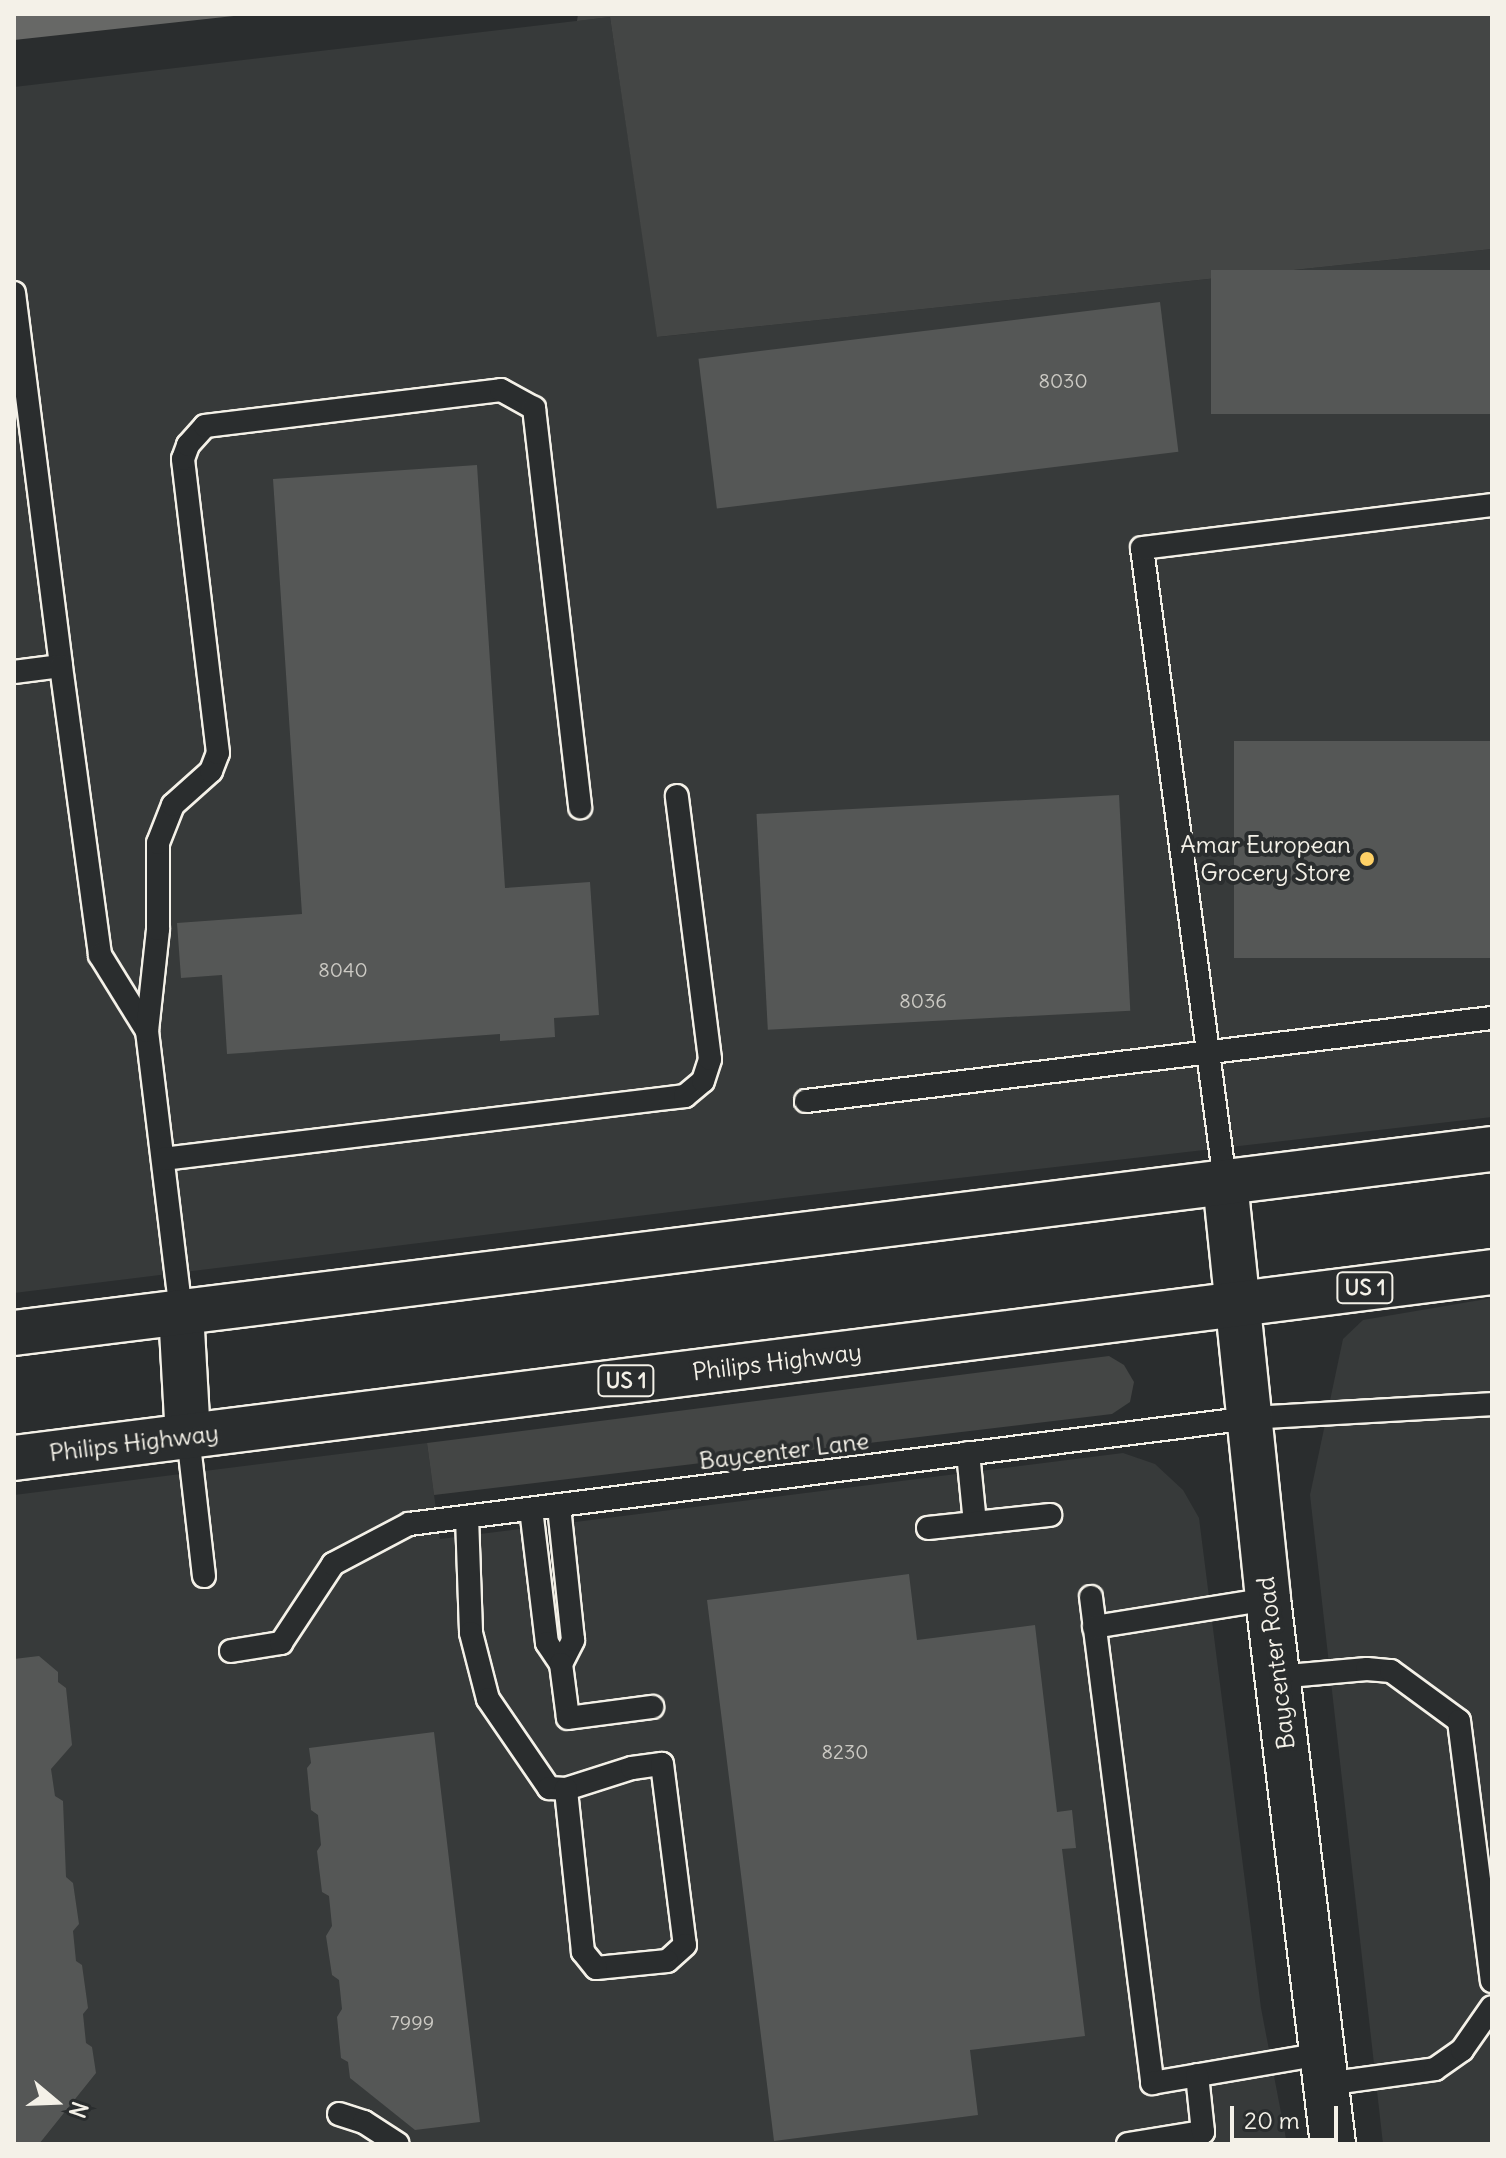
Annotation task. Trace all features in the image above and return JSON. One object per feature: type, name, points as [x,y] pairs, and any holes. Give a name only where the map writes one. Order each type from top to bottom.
[{"type":"main road","points":[[14,1333],[1492,1149]]},
{"type":"main road","name":"Baycenter Road","points":[[1225,1182],[1268,1599],[1333,2144]]},
{"type":"main road","name":"Philips Highway","points":[[14,1458],[1492,1272]]},
{"type":"main road","points":[[181,1312],[188,1436]]},
{"type":"lane","points":[[14,293],[100,955],[147,1031]]},
{"type":"lane","points":[[181,1312],[147,1031],[158,929],[158,843],[173,805],[211,771],[218,753],[183,459],[188,445],[205,426],[501,390],[534,408],[580,807]]},
{"type":"lane","points":[[1225,1182],[1142,548],[1492,505]]},
{"type":"lane","points":[[14,672],[61,666]]},
{"type":"lane","points":[[163,1159],[685,1096],[703,1081],[710,1059],[677,796]]},
{"type":"lane","points":[[806,1101],[1492,1018]]},
{"type":"lane","name":"Baycenter Lane","points":[[231,1651],[281,1643],[333,1564],[409,1524],[1250,1418],[1492,1404]]},
{"type":"lane","points":[[188,1436],[204,1576]]},
{"type":"lane","points":[[968,1453],[975,1523]]},
{"type":"lane","points":[[559,1506],[573,1640],[561,1664]]},
{"type":"lane","points":[[531,1509],[547,1643],[561,1664],[568,1718],[652,1707]]},
{"type":"lane","points":[[928,1528],[1050,1515]]},
{"type":"lane","points":[[467,1517],[471,1633],[488,1699],[549,1788],[566,1789],[632,1768],[662,1764],[685,1945],[667,1961],[596,1968],[583,1952],[566,1789]]},
{"type":"lane","points":[[1091,1597],[1152,2083],[1197,2075],[1324,2069],[1435,2069],[1462,2050],[1492,2007]]},
{"type":"lane","points":[[1094,1627],[1268,1599]]},
{"type":"lane","points":[[1277,1677],[1367,1669],[1391,1671],[1459,1721],[1492,1981]]},
{"type":"lane","points":[[1128,2144],[1203,2132],[1197,2075]]},
{"type":"lane","points":[[339,2114],[364,2122],[398,2144]]},
{"type":"shaded area","points":[[14,14],[252,14],[14,40]]},
{"type":"shaded area","points":[[578,14],[1492,14],[1492,249],[657,337],[610,17],[577,21]]},
{"type":"shaded area","points":[[610,17],[658,337],[1492,249],[1492,1117],[784,1198],[14,1293],[14,87]]},
{"type":"shaded area","points":[[1492,1298],[1492,2144],[1383,2144],[1310,1495],[1343,1339],[1363,1320]]},
{"type":"shaded area","points":[[1109,1356],[1124,1365],[1134,1382],[1130,1402],[1112,1414],[434,1495],[427,1443]]},
{"type":"shaded area","points":[[427,1443],[440,1539],[1123,1453],[1155,1464],[1183,1490],[1199,1518],[1261,2008],[1287,2144],[14,2144],[14,1495]]},
{"type":"building","points":[[1211,270],[1492,270],[1492,414],[1211,414]]},
{"type":"building","points":[[1160,302],[1178,452],[717,509],[698,359]]},
{"type":"building","points":[[477,465],[505,888],[590,882],[599,1015],[554,1018],[555,1037],[500,1041],[500,1034],[227,1054],[222,975],[181,978],[177,923],[302,914],[273,479]]},
{"type":"building","name":"Amar European Grocery Store","points":[[1234,741],[1492,741],[1492,958],[1234,958]]},
{"type":"building","points":[[1119,795],[1130,1011],[768,1030],[756,814]]},
{"type":"building","points":[[909,1574],[917,1640],[1035,1625],[1057,1812],[1072,1810],[1076,1848],[1062,1849],[1085,2036],[970,2050],[978,2115],[774,2141],[707,1600]]},
{"type":"building","points":[[39,1656],[58,1672],[58,1682],[66,1688],[72,1745],[51,1769],[55,1796],[63,1801],[66,1877],[73,1883],[79,1924],[73,1931],[76,1961],[82,1965],[88,2008],[83,2014],[86,2043],[92,2047],[96,2073],[39,2144],[14,2144],[14,1659]]},
{"type":"building","points":[[434,1732],[480,2122],[415,2130],[350,2078],[348,2062],[341,2058],[337,2017],[342,2009],[339,1980],[332,1975],[326,1936],[332,1926],[329,1896],[322,1892],[317,1851],[321,1845],[318,1815],[311,1810],[307,1768],[311,1763],[309,1748]]},
{"type":"place","name":"Amar European Grocery Store","points":[[1367,859]]}]
